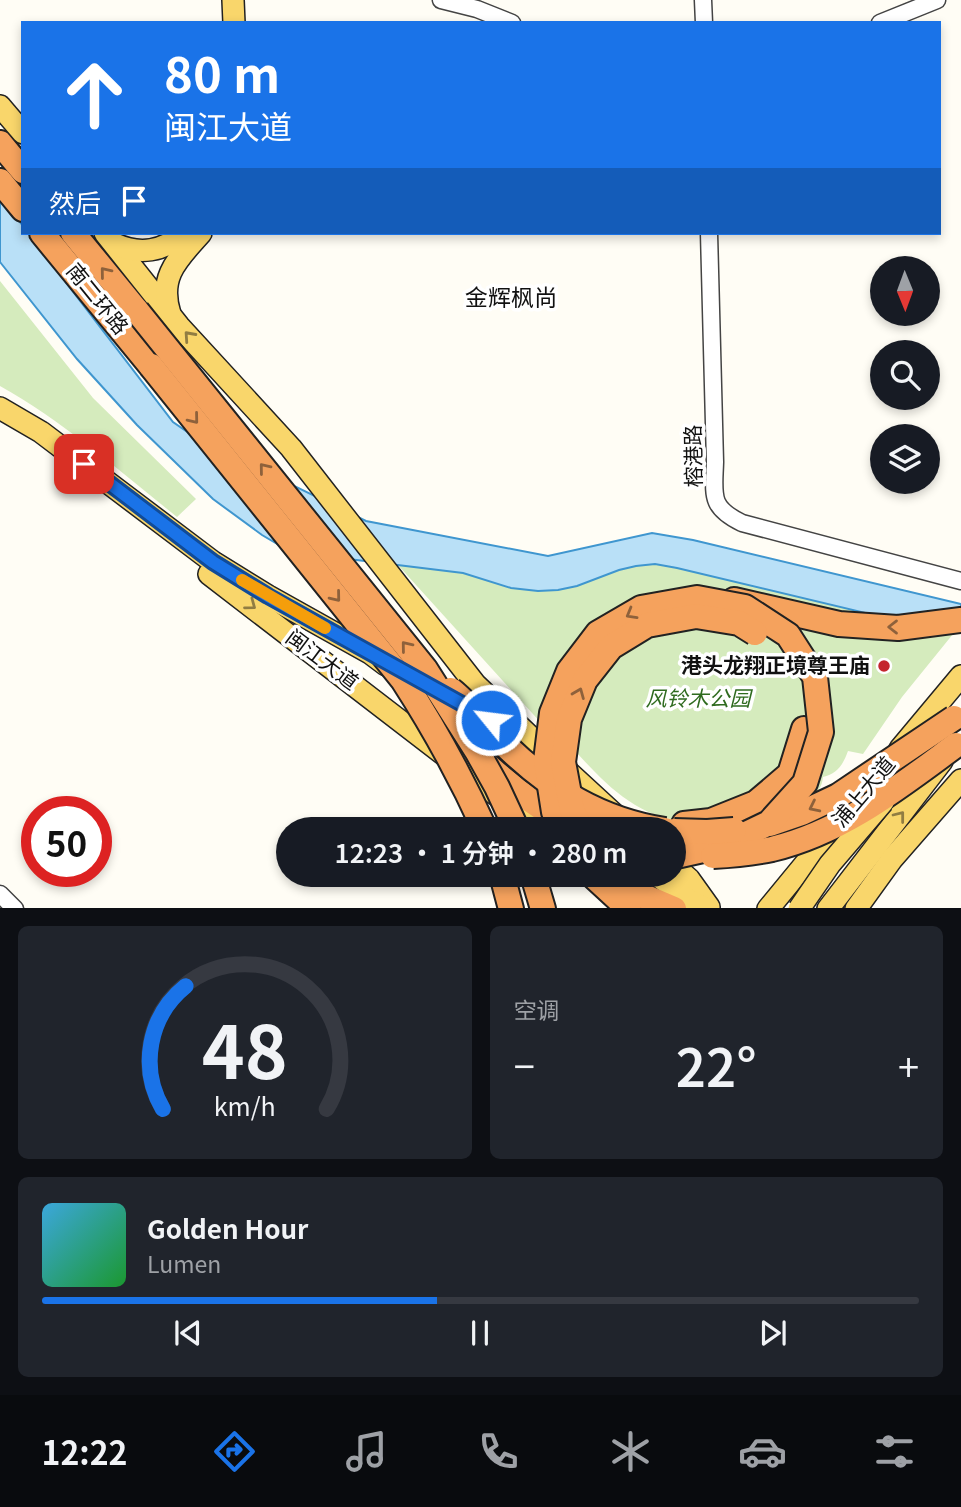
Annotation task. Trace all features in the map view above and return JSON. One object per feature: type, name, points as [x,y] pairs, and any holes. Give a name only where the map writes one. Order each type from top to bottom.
[{"type":"highway","points":[[0,143],[21,169]]},
{"type":"highway","points":[[0,181],[21,207]]},
{"type":"highway","name":"南二环路","points":[[44,235],[151,366],[414,675]]},
{"type":"highway","name":"南二环路","points":[[75,235],[137,311],[414,675]]},
{"type":"highway","points":[[556,817],[546,761],[552,713],[569,671],[598,633],[641,608],[697,598],[739,600],[839,624],[898,628],[961,620]]},
{"type":"highway","points":[[686,853],[720,846],[769,823],[805,783],[821,732],[815,677],[789,635],[745,607],[697,598]]},
{"type":"highway","points":[[575,817],[563,762],[569,719],[584,680],[611,647],[648,625],[696,616],[739,623],[777,647],[798,682],[804,729],[790,774],[756,803],[711,821],[686,824]]},
{"type":"highway","points":[[414,675],[456,694],[531,770],[558,790],[614,817]]},
{"type":"highway","points":[[414,675],[429,721],[479,817]]},
{"type":"highway","points":[[414,675],[477,751],[511,817]]},
{"type":"highway","points":[[414,675],[481,761],[513,789],[556,817]]},
{"type":"highway","points":[[686,856],[708,857],[773,849],[811,837],[844,822],[881,800],[958,728]]},
{"type":"highway","points":[[686,831],[738,830],[769,824],[802,813],[838,796],[958,728]]},
{"type":"highway","points":[[505,887],[511,908]]},
{"type":"highway","points":[[537,887],[543,908]]},
{"type":"highway","points":[[606,887],[629,908]]},
{"type":"highway","points":[[631,887],[639,894],[674,908]]},
{"type":"main road","points":[[220,0],[221,21]]},
{"type":"main road","points":[[233,0],[234,21]]},
{"type":"main road","points":[[0,106],[21,131]]},
{"type":"main road","points":[[110,238],[135,251],[152,250],[167,245],[180,235]]},
{"type":"main road","points":[[170,314],[167,298],[170,274],[179,257],[199,235]]},
{"type":"main road","points":[[110,238],[170,314],[291,448],[475,684],[540,746],[627,817]]},
{"type":"main road","name":"闽江大道","points":[[0,408],[41,432],[213,562],[370,653],[581,817]]},
{"type":"main road","name":"闽江大道","points":[[0,418],[25,432],[525,817]]},
{"type":"main road","points":[[370,653],[540,746]]},
{"type":"main road","name":"浦上大道","points":[[768,908],[961,676]]},
{"type":"main road","points":[[800,908],[830,864],[958,728]]},
{"type":"main road","points":[[828,908],[958,728]]},
{"type":"main road","points":[[856,908],[892,859],[961,780]]},
{"type":"main road","points":[[686,852],[724,844],[788,836],[842,818]]},
{"type":"main road","points":[[872,908],[892,859]]},
{"type":"main road","points":[[686,874],[708,908]]},
{"type":"main road","points":[[616,887],[644,908]]},
{"type":"main road","points":[[673,887],[687,898],[708,908]]},
{"type":"street","points":[[442,0],[477,9],[507,21]]},
{"type":"street","points":[[703,0],[704,21]]},
{"type":"street","points":[[885,21],[937,0]]},
{"type":"street","name":"榕港路","points":[[709,235],[714,489],[716,502],[721,510],[742,523],[961,581]]},
{"type":"street","points":[[0,894],[15,908]]},
{"type":"green space","points":[[0,281],[93,398],[196,499],[177,517],[69,431],[0,386]]},
{"type":"green space","name":"风铃木公园","points":[[397,564],[463,573],[511,588],[538,591],[577,586],[619,570],[655,564],[953,634],[902,697],[863,754],[848,751],[839,768],[823,777],[819,789],[810,798],[696,820],[663,817],[629,801],[599,776],[559,733],[552,735]]},
{"type":"water","points":[[0,197],[21,223],[21,235],[30,235],[173,422],[196,438],[366,521],[548,556],[652,533],[693,540],[961,604],[961,625],[953,634],[655,564],[619,570],[577,586],[538,591],[511,588],[463,573],[291,552],[262,535],[213,499],[137,425],[77,359],[0,262]]},
{"type":"slow traffic","points":[[242,580],[325,628]]},
{"type":"place","name":"港头龙翔正境尊王庙","points":[[884,666]]},
{"type":"district","name":"金辉枫尚","points":[[511,298]]},
{"type":"route","points":[[84,464],[213,562],[268,596],[491,720]]}]
